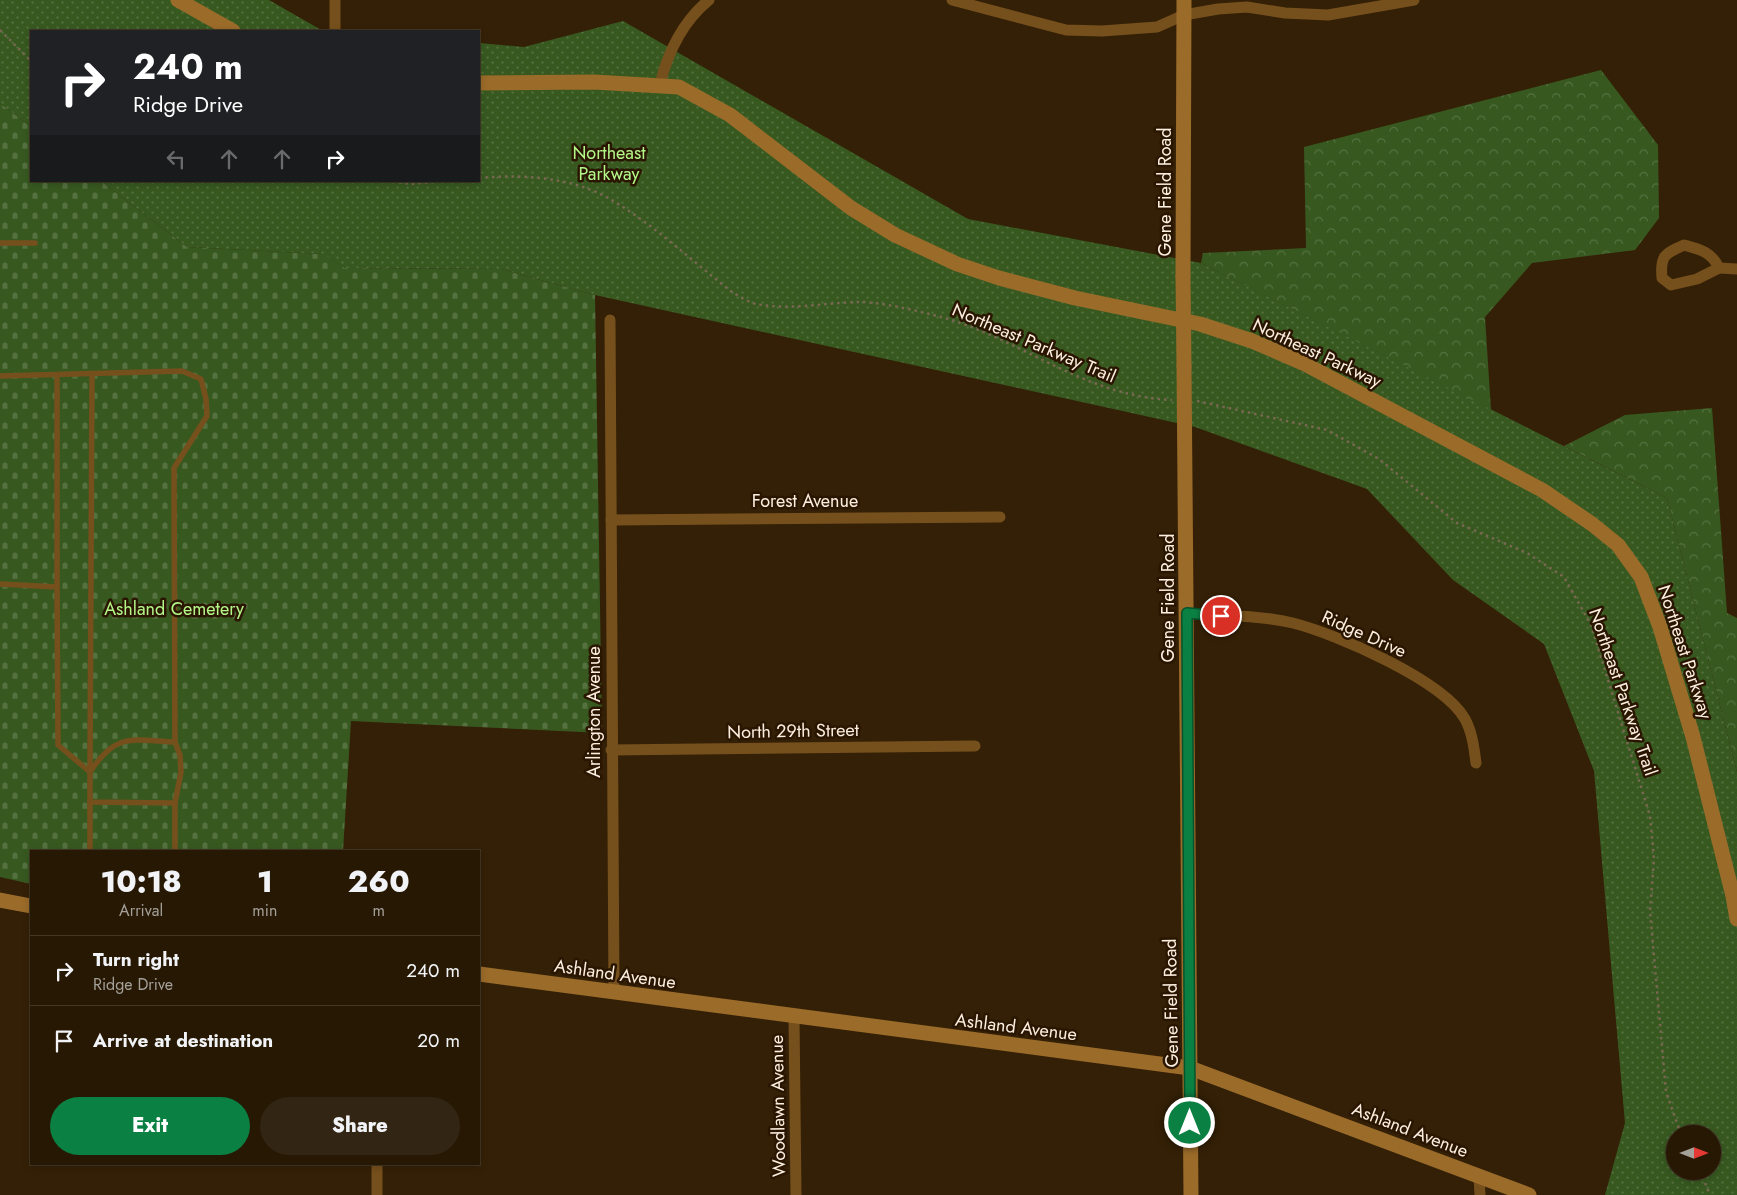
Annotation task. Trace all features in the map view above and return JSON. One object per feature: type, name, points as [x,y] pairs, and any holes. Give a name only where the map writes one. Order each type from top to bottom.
[{"type":"street","points":[[178,0],[231,30]]},
{"type":"street","points":[[335,0],[335,30]]},
{"type":"street","points":[[660,84],[667,58],[683,28],[709,0]]},
{"type":"street","points":[[952,0],[1066,30],[1134,30],[1157,26],[1184,7],[1250,4],[1286,14],[1328,15],[1414,0]]},
{"type":"street","name":"Gene Field Road","points":[[1184,7],[1183,276],[1191,1195]]},
{"type":"street","name":"Northeast Parkway","points":[[480,83],[594,82],[660,84],[687,91],[730,115],[851,208],[895,235],[957,264],[999,278],[1074,298],[1200,324],[1252,342],[1303,363],[1542,490],[1592,524],[1618,545],[1641,577],[1657,618],[1693,736],[1737,919]]},
{"type":"street","points":[[1720,268],[1715,259],[1704,251],[1684,245],[1667,252],[1660,263],[1662,278],[1671,285],[1697,279],[1720,268],[1737,269]]},
{"type":"street","name":"Arlington Avenue","points":[[610,320],[611,750],[614,992]]},
{"type":"street","name":"Forest Avenue","points":[[611,520],[1000,517]]},
{"type":"street","name":"Ridge Drive","points":[[1187,613],[1292,623],[1375,654],[1427,684],[1448,700],[1464,717],[1472,736],[1476,763]]},
{"type":"street","name":"North 29th Street","points":[[611,750],[975,746]]},
{"type":"street","points":[[0,900],[30,906]]},
{"type":"street","name":"Ashland Avenue","points":[[480,974],[1190,1068],[1529,1195]]},
{"type":"street","name":"Woodlawn Avenue","points":[[794,1017],[796,1195]]},
{"type":"street","points":[[377,1165],[377,1195]]},
{"type":"street","points":[[1479,1176],[1480,1195]]},
{"type":"lane","points":[[0,243],[36,243]]},
{"type":"lane","points":[[0,376],[182,371],[201,379],[206,399],[207,416],[174,468],[175,742],[180,755],[181,772],[175,803],[175,850]]},
{"type":"lane","points":[[90,850],[92,374]]},
{"type":"lane","points":[[57,375],[58,745],[90,772]]},
{"type":"lane","points":[[0,584],[57,588]]},
{"type":"lane","points":[[90,772],[111,746],[120,741],[175,742]]},
{"type":"lane","points":[[90,802],[175,803]]},
{"type":"path","points":[[0,30],[30,60]]},
{"type":"path","name":"Northeast Parkway Trail","points":[[480,178],[510,175],[572,184],[609,198],[732,292],[754,304],[782,306],[864,302],[940,317],[978,330],[1050,365],[1108,390],[1155,400],[1203,401],[1328,430],[1379,459],[1457,523],[1527,553],[1564,577],[1592,625],[1650,816],[1654,858],[1650,911],[1666,1092],[1678,1125]]},
{"type":"path","points":[[394,182],[411,184],[434,182]]},
{"type":"path","points":[[1704,1180],[1710,1195]]},
{"type":"green space","points":[[0,0],[269,0],[321,30],[30,30],[30,126],[0,103]]},
{"type":"green space","name":"Northeast Parkway","points":[[623,21],[968,219],[1201,263],[1667,498],[1737,772],[1737,1195],[1605,1195],[1625,1123],[1594,771],[1544,644],[1453,580],[1367,489],[1195,427],[595,295],[501,269],[345,268],[323,254],[187,247],[102,182],[480,182],[480,43],[524,47]]},
{"type":"green space","points":[[1601,70],[1658,145],[1659,218],[1635,250],[1532,263],[1485,317],[1491,410],[1201,263],[1203,253],[1306,248],[1304,147]]},
{"type":"green space","name":"Ashland Cemetery","points":[[0,103],[30,126],[30,182],[102,182],[187,247],[324,254],[345,268],[501,269],[595,295],[602,733],[351,721],[343,850],[30,850],[30,884],[0,877]]},
{"type":"green space","points":[[1712,408],[1727,613],[1737,618],[1737,772],[1667,498],[1564,446],[1625,415]]},
{"type":"route","points":[[1190,1123],[1187,613],[1221,616]]}]
